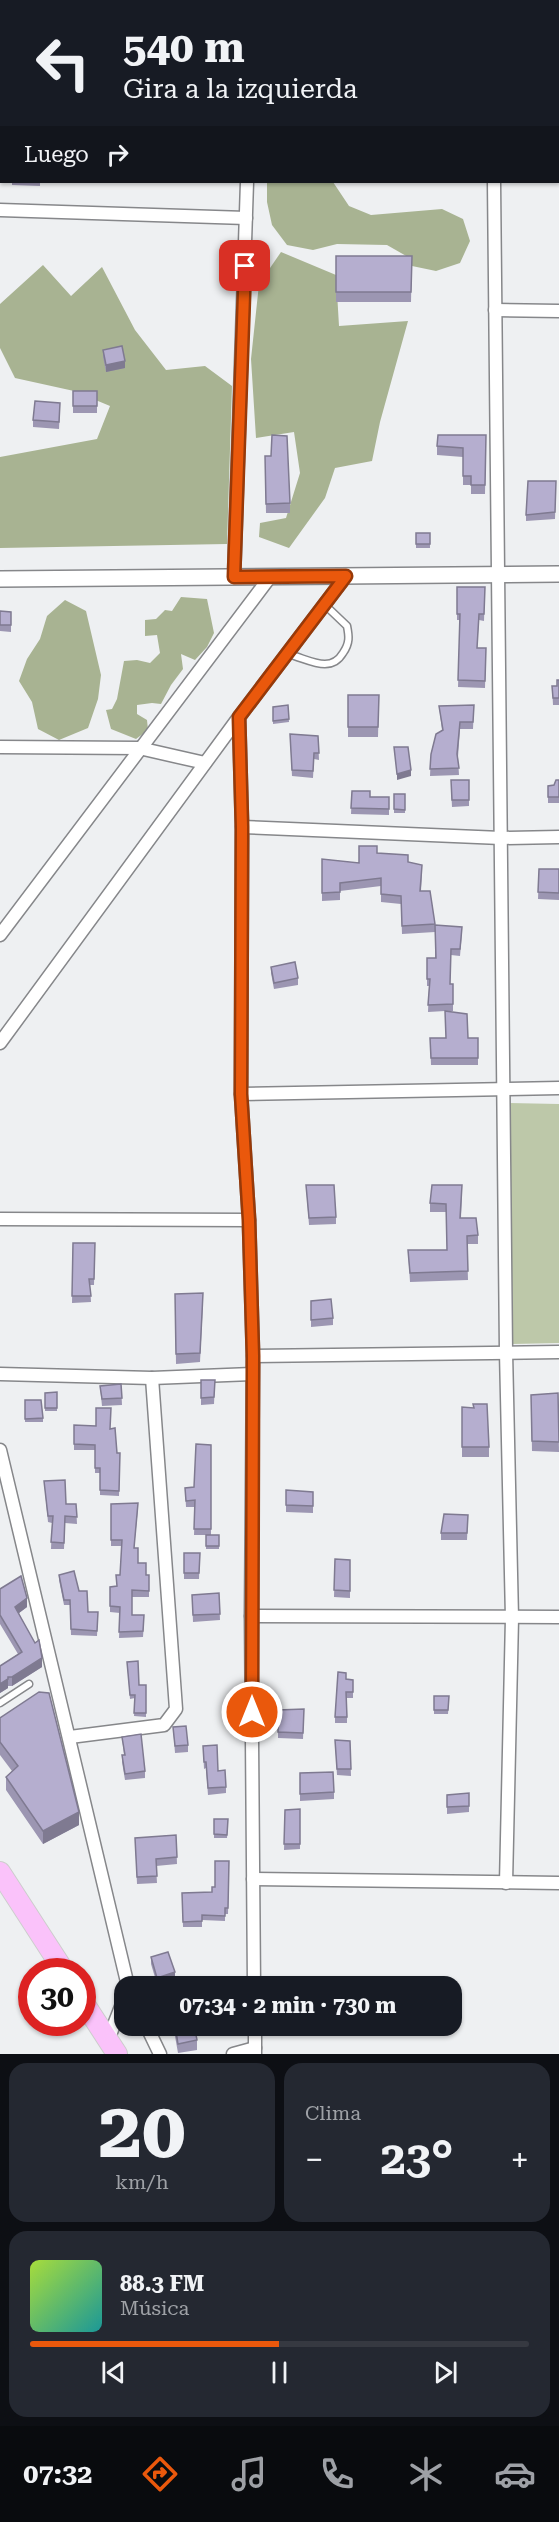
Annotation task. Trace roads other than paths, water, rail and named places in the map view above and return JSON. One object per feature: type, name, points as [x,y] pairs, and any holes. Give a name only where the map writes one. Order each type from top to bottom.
[{"type":"highway","points":[[0,1872],[56,1958]]},
{"type":"highway","points":[[96,2021],[113,2047]]},
{"type":"street","points":[[234,577],[247,183]]},
{"type":"street","points":[[494,183],[506,1352],[512,1618],[506,1883]]},
{"type":"street","points":[[0,210],[246,218]]},
{"type":"street","points":[[495,310],[559,311]]},
{"type":"street","points":[[0,579],[559,574]]},
{"type":"street","points":[[0,1043],[239,717],[346,576]]},
{"type":"street","points":[[0,935],[270,577]]},
{"type":"street","points":[[239,717],[242,827],[241,1094],[249,1220],[253,1356],[251,1616],[254,1976]]},
{"type":"street","points":[[0,747],[139,748],[205,763]]},
{"type":"street","points":[[242,827],[501,838],[559,837]]},
{"type":"street","points":[[241,1094],[559,1088]]},
{"type":"street","points":[[0,1219],[249,1220]]},
{"type":"street","points":[[253,1356],[559,1352]]},
{"type":"street","points":[[0,1374],[153,1377],[252,1374]]},
{"type":"street","points":[[70,1737],[164,1725],[176,1709],[153,1377]]},
{"type":"street","points":[[0,1450],[126,1976]]},
{"type":"street","points":[[251,1616],[559,1617]]},
{"type":"street","points":[[253,1879],[559,1883]]},
{"type":"street","points":[[151,2036],[160,2054]]},
{"type":"street","points":[[233,2054],[255,2051]]},
{"type":"lane","points":[[287,654],[322,665],[331,665],[341,657],[349,644],[347,626],[324,604]]},
{"type":"lane","points":[[0,1703],[29,1684]]}]
